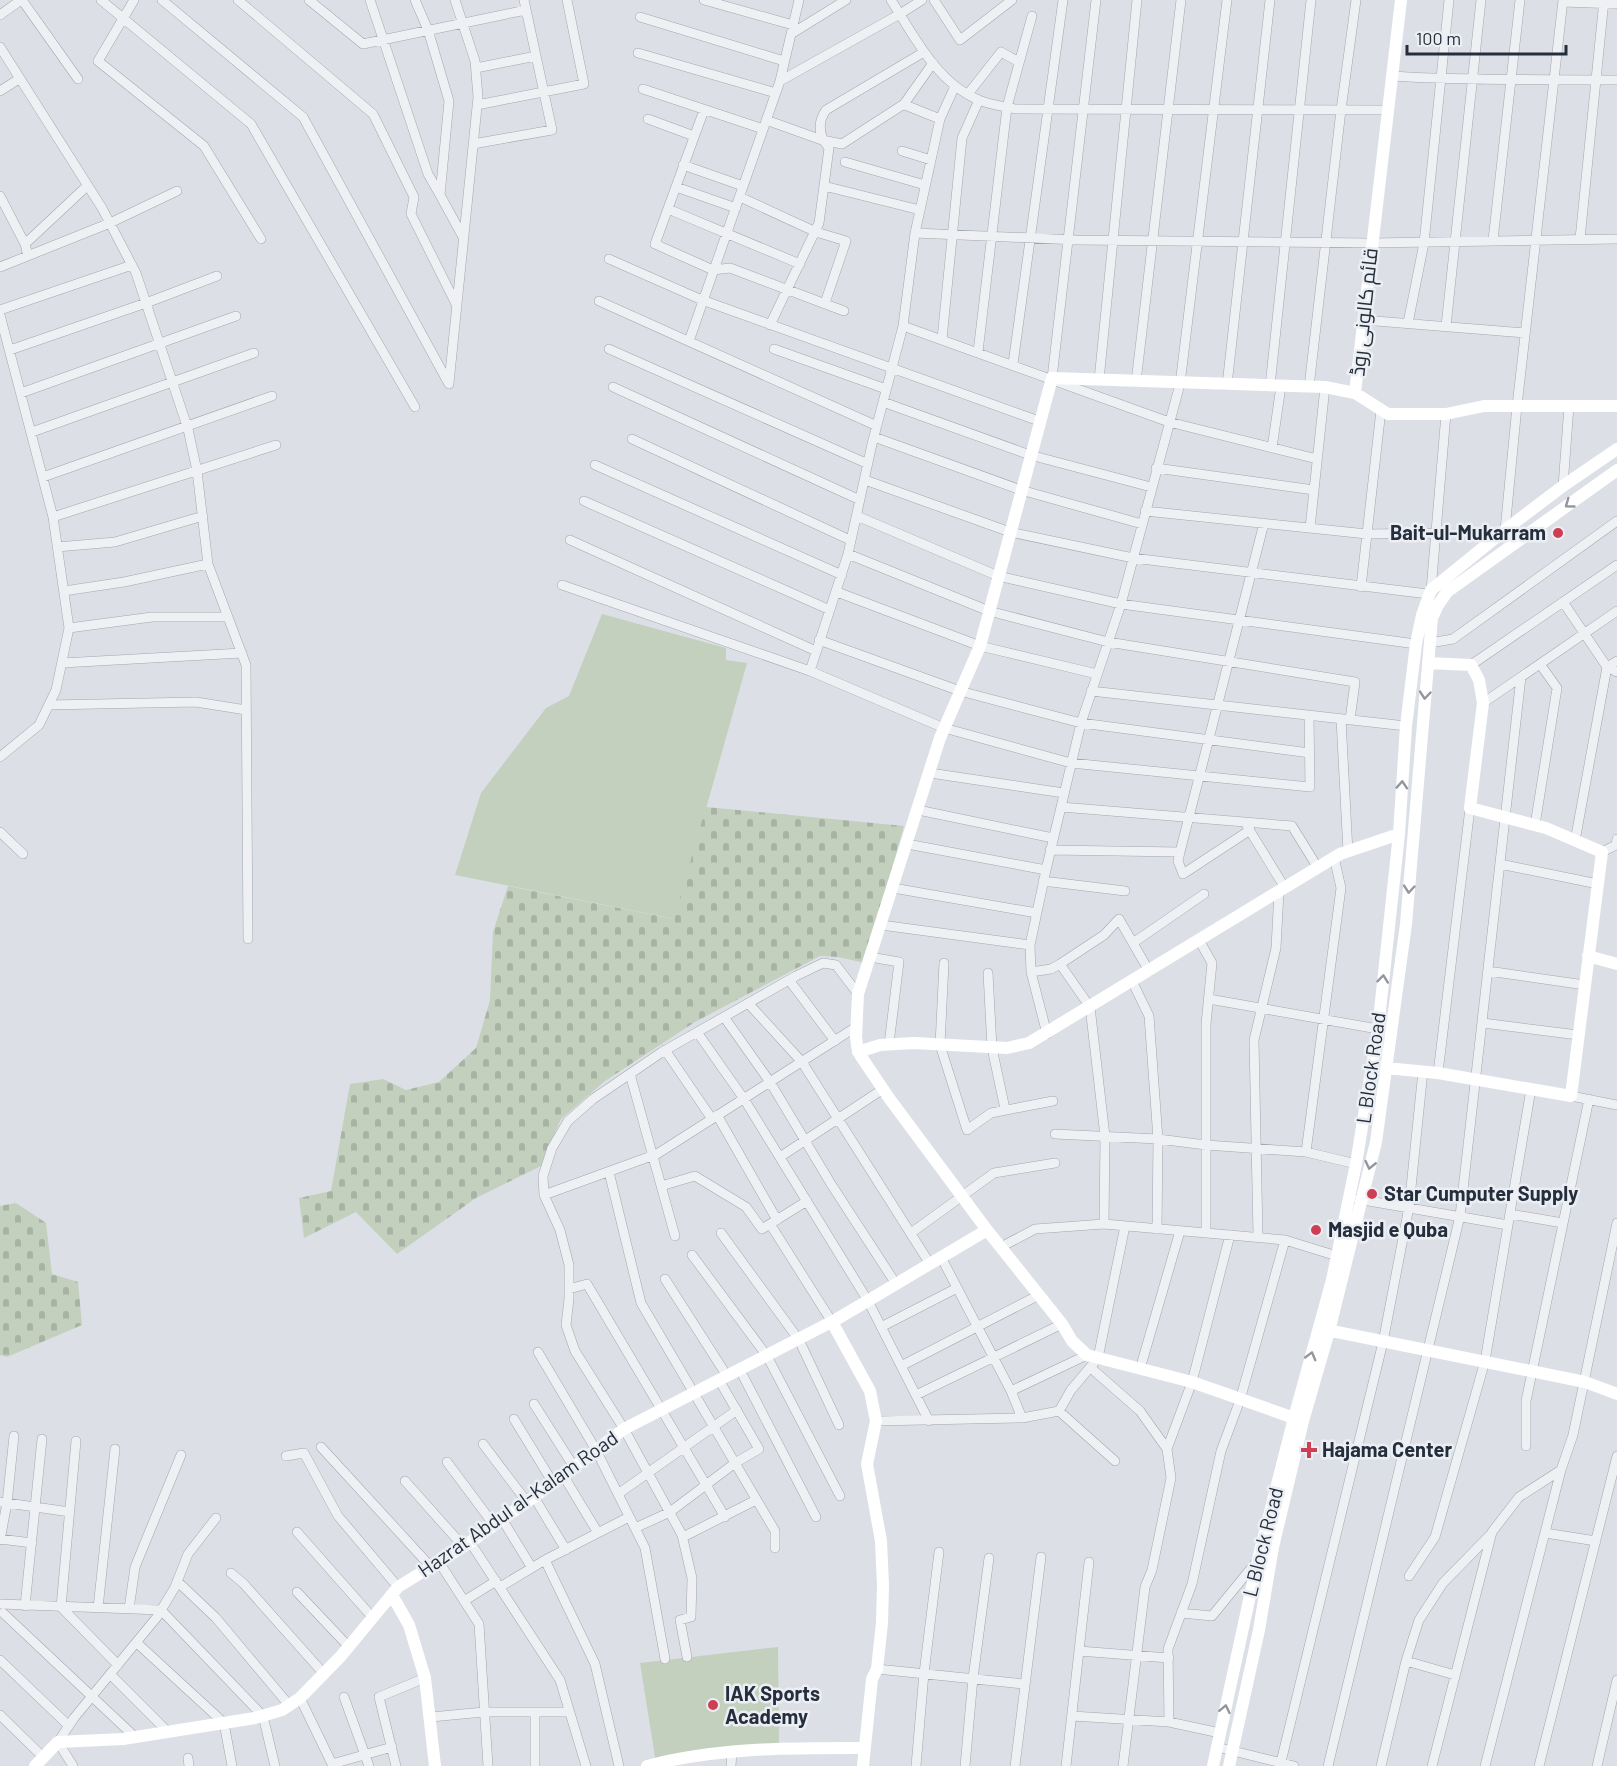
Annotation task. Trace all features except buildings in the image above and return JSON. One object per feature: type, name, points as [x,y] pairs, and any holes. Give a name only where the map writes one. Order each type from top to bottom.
[{"type":"street","points":[[0,15],[22,0],[78,79]]},
{"type":"street","points":[[101,0],[251,124],[415,407]]},
{"type":"street","points":[[134,0],[98,61],[204,146],[261,239]]},
{"type":"street","points":[[162,0],[303,117],[449,384],[477,105],[476,68],[455,0]]},
{"type":"street","points":[[238,0],[373,114],[414,196],[411,214],[457,306]]},
{"type":"street","points":[[309,0],[363,44],[526,10]]},
{"type":"street","points":[[370,0],[428,174],[464,238]]},
{"type":"street","points":[[415,0],[428,30],[449,100],[440,195]]},
{"type":"street","points":[[473,144],[552,130],[524,0]]},
{"type":"street","points":[[477,105],[584,84],[567,0]]},
{"type":"street","points":[[704,0],[792,29],[846,0]]},
{"type":"street","points":[[689,340],[780,81],[799,0]]},
{"type":"street","points":[[891,0],[924,52],[955,86],[979,100],[1015,109],[1387,110]]},
{"type":"street","points":[[780,81],[922,0]]},
{"type":"street","points":[[934,0],[960,40],[1012,0]]},
{"type":"street","points":[[1013,364],[1063,0]]},
{"type":"street","points":[[1096,0],[1052,378],[980,646],[945,728],[870,957],[858,994],[856,1027],[858,1052],[961,1195],[1062,1324],[1072,1341],[1140,1411],[1167,1449],[1171,1478],[1152,1570],[1146,1587],[1123,1766]]},
{"type":"street","points":[[1099,380],[1137,0]]},
{"type":"street","points":[[1136,382],[1181,0]]},
{"type":"street","points":[[1047,1034],[1031,972],[1030,945],[1081,723],[1121,604],[1180,384],[1227,0]]},
{"type":"street","points":[[1227,385],[1270,0]]},
{"type":"street","points":[[1272,448],[1284,241],[1311,0]]},
{"type":"street","points":[[1309,387],[1356,0]]},
{"type":"street","name":"قائم کالونی روڈ","points":[[1401,0],[1355,393],[1388,414],[1446,414],[1484,406],[1617,406]]},
{"type":"street","points":[[1408,324],[1424,243],[1449,0]]},
{"type":"street","points":[[1446,326],[1481,0]]},
{"type":"street","points":[[1493,240],[1520,0]]},
{"type":"street","points":[[1505,530],[1563,1],[1617,4]]},
{"type":"street","points":[[1580,239],[1604,2]]},
{"type":"street","points":[[978,352],[1007,107],[1032,16]]},
{"type":"street","points":[[640,17],[784,62]]},
{"type":"street","points":[[0,47],[87,186],[132,265],[186,426],[197,471],[208,564],[246,665],[248,939]]},
{"type":"street","points":[[770,325],[816,232],[829,148],[822,140],[820,119],[826,110],[924,52]]},
{"type":"street","points":[[968,94],[1001,52],[1019,63]]},
{"type":"street","points":[[638,53],[776,93]]},
{"type":"street","points":[[476,68],[536,56]]},
{"type":"street","points":[[643,90],[704,110],[842,144],[901,106],[933,63]]},
{"type":"street","points":[[1392,76],[1442,79],[1617,80]]},
{"type":"street","points":[[0,91],[19,79]]},
{"type":"street","points":[[810,671],[848,554],[874,437],[903,326],[915,233],[940,119],[955,86]]},
{"type":"street","points":[[942,339],[962,138],[979,100]]},
{"type":"street","points":[[901,106],[905,105],[940,119]]},
{"type":"street","points":[[704,110],[655,244],[713,270],[730,268],[844,311]]},
{"type":"street","points":[[648,119],[694,136]]},
{"type":"street","points":[[902,151],[931,160]]},
{"type":"street","points":[[845,162],[926,185]]},
{"type":"street","points":[[684,165],[743,186]]},
{"type":"street","points":[[25,244],[87,186]]},
{"type":"street","points":[[824,186],[920,210]]},
{"type":"street","points":[[676,187],[736,208]]},
{"type":"street","points":[[0,267],[110,224],[177,191]]},
{"type":"street","points":[[0,196],[25,244],[28,256]]},
{"type":"street","points":[[740,197],[816,232],[846,241],[825,303]]},
{"type":"street","points":[[668,209],[800,264]]},
{"type":"street","points":[[915,233],[1068,240],[1424,243],[1536,239],[1617,240]]},
{"type":"street","points":[[609,259],[702,300],[1040,421]]},
{"type":"street","points":[[0,310],[132,265]]},
{"type":"street","points":[[10,350],[217,276]]},
{"type":"street","points":[[599,301],[877,426]]},
{"type":"street","points":[[0,315],[53,517],[69,628],[56,690],[39,725],[0,757]]},
{"type":"street","points":[[21,393],[236,316]]},
{"type":"street","points":[[1363,320],[1525,333]]},
{"type":"street","points":[[903,326],[1169,422],[1317,459]]},
{"type":"street","points":[[774,349],[886,389]]},
{"type":"street","points":[[609,350],[868,464]]},
{"type":"street","points":[[32,432],[254,353]]},
{"type":"street","points":[[1052,378],[1325,387],[1355,393]]},
{"type":"street","points":[[613,387],[860,500]]},
{"type":"street","points":[[1310,528],[1325,387]]},
{"type":"street","points":[[43,477],[272,396]]},
{"type":"street","points":[[883,402],[1030,455],[1151,487]]},
{"type":"street","points":[[1563,486],[1569,406]]},
{"type":"street","points":[[1361,587],[1382,410]]},
{"type":"street","points":[[1430,592],[1446,414]]},
{"type":"street","points":[[874,437],[1021,490],[1142,524]]},
{"type":"street","points":[[632,439],[850,540]]},
{"type":"street","points":[[53,517],[276,445]]},
{"type":"street","points":[[865,480],[1010,532],[1133,558],[1361,587],[1430,592],[1505,530],[1617,449]]},
{"type":"street","points":[[595,465],[842,575]]},
{"type":"street","points":[[1156,468],[1314,490]]},
{"type":"street","name":"L Block Road","points":[[1213,1766],[1258,1559],[1294,1418],[1324,1330],[1337,1256],[1376,1142],[1406,924],[1432,618],[1448,592],[1617,470]]},
{"type":"street","points":[[584,501],[830,610]]},
{"type":"street","points":[[1145,511],[1367,534],[1435,533]]},
{"type":"street","points":[[57,547],[115,542],[203,516]]},
{"type":"street","points":[[857,516],[998,576],[1121,604],[1416,644]]},
{"type":"street","points":[[1430,643],[1453,639],[1617,521]]},
{"type":"street","points":[[1247,826],[1183,874],[1178,861],[1180,852],[1264,523]]},
{"type":"street","points":[[570,540],[816,651]]},
{"type":"street","points":[[848,554],[989,611],[1108,642],[1355,682],[1346,720],[1348,852]]},
{"type":"street","points":[[64,591],[124,582],[208,564]]},
{"type":"street","points":[[1428,663],[1471,665],[1617,565]]},
{"type":"street","points":[[562,585],[810,671],[945,728],[1071,763],[1310,787],[1310,716]]},
{"type":"street","points":[[837,592],[980,646],[1097,674]]},
{"type":"street","name":"L Block Road","points":[[1229,1766],[1259,1630],[1273,1547],[1356,1199],[1356,1164],[1378,1029],[1399,834],[1406,726],[1416,644],[1430,592]]},
{"type":"street","points":[[1563,602],[1607,667],[1617,672]]},
{"type":"street","points":[[1483,703],[1617,610]]},
{"type":"street","points":[[69,628],[152,617],[228,616]]},
{"type":"street","points":[[819,640],[960,691],[1081,723],[1310,753]]},
{"type":"street","points":[[62,663],[242,653]]},
{"type":"street","points":[[1575,841],[1607,667],[1617,661]]},
{"type":"street","points":[[1535,825],[1557,688],[1540,664]]},
{"type":"street","points":[[1438,1072],[1483,703],[1479,680],[1471,665]]},
{"type":"street","points":[[1328,1766],[1460,1216],[1521,677]]},
{"type":"street","points":[[1091,691],[1406,726]]},
{"type":"street","points":[[49,705],[196,702],[246,710]]},
{"type":"street","points":[[930,773],[1064,793]]},
{"type":"street","points":[[1061,807],[1189,818],[1247,826],[1292,826],[1318,868]]},
{"type":"street","points":[[1470,808],[1535,825],[1575,841],[1610,846],[1617,856]]},
{"type":"street","points":[[918,810],[1053,837]]},
{"type":"street","points":[[1247,826],[1282,889],[1276,948],[1254,1040],[1258,1237]]},
{"type":"street","points":[[0,832],[22,854]]},
{"type":"street","points":[[858,1052],[889,1044],[1007,1048],[1029,1044],[1334,857],[1399,834]]},
{"type":"street","points":[[907,844],[1046,870]]},
{"type":"street","points":[[1571,1096],[1598,884],[1610,846]]},
{"type":"street","points":[[1050,850],[1180,852]]},
{"type":"street","points":[[1306,1152],[1341,888],[1334,857]]},
{"type":"street","points":[[1500,864],[1598,884]]},
{"type":"street","points":[[1043,881],[1125,891]]},
{"type":"street","points":[[893,888],[1037,912]]},
{"type":"street","points":[[1133,943],[1204,894]]},
{"type":"street","points":[[1031,972],[1051,969],[1060,964],[1104,935],[1119,919],[1149,971]]},
{"type":"street","points":[[881,925],[1030,945]]},
{"type":"street","points":[[1199,940],[1212,963],[1206,1024],[1206,1233]]},
{"type":"street","points":[[1588,956],[1617,964]]},
{"type":"street","points":[[870,957],[899,962],[889,1044]]},
{"type":"street","points":[[687,1657],[680,1620],[691,1617],[692,1578],[683,1537],[624,1429],[575,1351],[566,1325],[568,1265],[560,1230],[544,1196],[543,1176],[552,1148],[568,1121],[593,1100],[665,1050],[823,963],[836,965],[858,994]]},
{"type":"street","points":[[944,963],[940,1045],[967,1130],[990,1113],[1053,1101]]},
{"type":"street","points":[[1060,964],[1090,1007],[1105,1136],[1104,1224]]},
{"type":"street","points":[[1488,971],[1585,985]]},
{"type":"street","points":[[988,972],[992,1048],[1005,1109]]},
{"type":"street","points":[[789,980],[835,1041]]},
{"type":"street","points":[[1132,981],[1149,1016],[1158,1138],[1157,1229]]},
{"type":"street","points":[[1209,999],[1378,1029]]},
{"type":"street","points":[[748,1003],[802,1062],[911,1233],[957,1288],[1011,1391],[1022,1418]]},
{"type":"street","points":[[724,1017],[770,1082],[804,1140],[896,1284]]},
{"type":"street","points":[[1483,1023],[1578,1035]]},
{"type":"street","points":[[544,1196],[652,1155],[856,1027]]},
{"type":"street","points":[[697,1032],[744,1099],[868,1301],[929,1421]]},
{"type":"street","points":[[665,1050],[715,1117],[870,1391],[876,1420],[867,1464],[880,1541],[882,1623],[877,1669],[872,1679],[862,1766]]},
{"type":"street","points":[[1386,1068],[1438,1072],[1617,1105]]},
{"type":"street","points":[[1280,1764],[1383,1342],[1409,1207],[1423,1071]]},
{"type":"street","points":[[630,1074],[675,1236]]},
{"type":"street","points":[[780,1157],[883,1089]]},
{"type":"street","points":[[1409,1576],[1435,1537],[1485,1361],[1531,1089]]},
{"type":"street","points":[[1526,1446],[1526,1401],[1531,1371],[1589,1099]]},
{"type":"street","points":[[1055,1134],[1158,1138],[1206,1145],[1306,1152],[1356,1164]]},
{"type":"street","points":[[911,1233],[994,1173],[1055,1163]]},
{"type":"street","points":[[609,1172],[641,1303],[775,1531],[775,1548]]},
{"type":"street","points":[[661,1186],[695,1176],[746,1207],[762,1229],[807,1201]]},
{"type":"street","points":[[1356,1199],[1508,1225]]},
{"type":"street","points":[[1510,1214],[1563,1223]]},
{"type":"street","points":[[1485,1766],[1561,1470],[1573,1435],[1617,1223]]},
{"type":"street","points":[[1001,1247],[1035,1229],[1104,1224],[1285,1240],[1337,1256]]},
{"type":"street","points":[[876,1420],[1022,1418],[1059,1411],[1092,1360],[1125,1226]]},
{"type":"street","name":"Hazrat Abdul al-Kalam Road","points":[[58,1742],[135,1737],[263,1716],[282,1710],[300,1698],[324,1674],[395,1591],[467,1544],[624,1429],[832,1322],[987,1230]]},
{"type":"street","points":[[1140,1369],[1180,1231]]},
{"type":"street","points":[[721,1233],[798,1340],[839,1425]]},
{"type":"street","points":[[1167,1449],[1192,1382],[1230,1235]]},
{"type":"street","points":[[1170,1722],[1168,1649],[1192,1584],[1221,1451],[1240,1400],[1285,1240]]},
{"type":"street","points":[[692,1255],[767,1356],[840,1496]]},
{"type":"street","points":[[635,1528],[670,1512],[735,1463],[759,1449],[737,1410],[723,1378],[665,1279]]},
{"type":"street","points":[[569,1289],[587,1284],[725,1516]]},
{"type":"street","points":[[882,1327],[957,1288]]},
{"type":"street","points":[[901,1366],[1039,1295]]},
{"type":"street","points":[[916,1395],[1062,1324]]},
{"type":"street","points":[[1324,1330],[1585,1382],[1617,1394]]},
{"type":"street","points":[[538,1352],[596,1450],[645,1548],[665,1659]]},
{"type":"street","points":[[1011,1391],[1092,1360],[1192,1382],[1294,1418]]},
{"type":"street","points":[[740,1370],[816,1517]]},
{"type":"street","points":[[534,1404],[563,1475],[598,1533]]},
{"type":"street","points":[[618,1494],[737,1410]]},
{"type":"street","points":[[1059,1411],[1115,1461]]},
{"type":"street","points":[[514,1419],[563,1475]]},
{"type":"street","points":[[14,1436],[3,1502],[0,1539],[32,1544]]},
{"type":"street","points":[[25,1606],[42,1439]]},
{"type":"street","points":[[76,1441],[61,1607],[118,1665]]},
{"type":"street","points":[[483,1444],[530,1499],[566,1550]]},
{"type":"street","points":[[321,1447],[435,1564],[479,1624],[488,1766]]},
{"type":"street","points":[[98,1608],[115,1449]]},
{"type":"street","points":[[286,1456],[304,1453],[338,1516],[395,1591],[409,1625],[425,1677],[435,1766]]},
{"type":"street","points":[[129,1609],[135,1567],[181,1455]]},
{"type":"street","points":[[1539,1766],[1617,1456]]},
{"type":"street","points":[[447,1462],[498,1522],[532,1568]]},
{"type":"street","points":[[1381,1766],[1406,1661],[1419,1620],[1443,1583],[1492,1532],[1519,1497],[1561,1470]]},
{"type":"street","points":[[405,1481],[467,1544],[498,1584],[560,1680],[586,1766]]},
{"type":"street","points":[[683,1537],[756,1500]]},
{"type":"street","points":[[3,1502],[70,1512]]},
{"type":"street","points":[[464,1601],[629,1517]]},
{"type":"street","points":[[0,1715],[39,1762],[58,1742],[161,1610],[177,1581],[188,1554],[216,1518]]},
{"type":"street","points":[[297,1532],[373,1618]]},
{"type":"street","points":[[1432,1766],[1492,1532]]},
{"type":"street","points":[[1545,1533],[1596,1541]]},
{"type":"street","points":[[916,1766],[924,1673],[939,1552]]},
{"type":"street","points":[[1015,1766],[1041,1557]]},
{"type":"street","points":[[965,1766],[973,1678],[989,1558]]},
{"type":"street","points":[[1182,1613],[1212,1616],[1258,1559]]},
{"type":"street","points":[[545,1560],[595,1664],[619,1766]]},
{"type":"street","points":[[1066,1766],[1089,1562]]},
{"type":"street","points":[[231,1573],[243,1583],[324,1674]]},
{"type":"street","points":[[177,1581],[216,1618],[289,1706]]},
{"type":"street","points":[[297,1592],[349,1647]]},
{"type":"street","points":[[135,1737],[1,1611],[11,1605],[161,1610],[263,1716],[275,1766]]},
{"type":"street","points":[[137,1642],[224,1723],[232,1766]]},
{"type":"street","points":[[1079,1651],[1169,1658]]},
{"type":"street","points":[[0,1660],[69,1726]]},
{"type":"street","points":[[1406,1661],[1455,1675]]},
{"type":"street","points":[[877,1669],[1024,1684]]},
{"type":"street","points":[[111,1675],[168,1732]]},
{"type":"street","points":[[396,1766],[379,1697],[425,1677]]},
{"type":"street","points":[[1597,1766],[1617,1680]]},
{"type":"street","points":[[344,1697],[369,1766]]},
{"type":"street","points":[[300,1698],[333,1765],[392,1747]]},
{"type":"street","points":[[431,1717],[484,1712],[569,1712]]},
{"type":"street","points":[[535,1712],[535,1766]]},
{"type":"street","points":[[1072,1716],[1170,1722],[1220,1733]]},
{"type":"street","points":[[58,1742],[73,1766]]},
{"type":"street","points":[[1217,1747],[1294,1766]]},
{"type":"street","points":[[647,1766],[732,1752],[779,1748],[865,1748]]},
{"type":"street","points":[[731,1766],[732,1752]]},
{"type":"green space","points":[[602,614],[726,648],[726,660],[747,663],[675,919],[455,875],[481,793],[546,708],[569,696]]},
{"type":"green space","points":[[706,807],[904,826],[865,963],[820,956],[695,1022],[605,1081],[561,1119],[541,1166],[476,1198],[397,1254],[356,1212],[304,1238],[299,1198],[331,1191],[350,1084],[383,1079],[406,1090],[439,1082],[476,1048],[490,1000],[493,932],[508,886],[674,919]]},
{"type":"green space","points":[[16,1203],[46,1223],[52,1274],[78,1282],[82,1325],[7,1357],[0,1355],[0,1206]]},
{"type":"green space","name":"IAK Sports Academy","points":[[778,1647],[779,1748],[656,1763],[640,1663]]},
{"type":"place","name":"Bait-ul-Mukarram","points":[[1558,533]]},
{"type":"place","name":"Star Cumputer Supply","points":[[1372,1194]]},
{"type":"place","name":"Masjid e Quba","points":[[1316,1230]]},
{"type":"place","name":"Hajama Center","points":[[1309,1450]]},
{"type":"place","name":"IAK Sports Academy","points":[[713,1705]]}]
